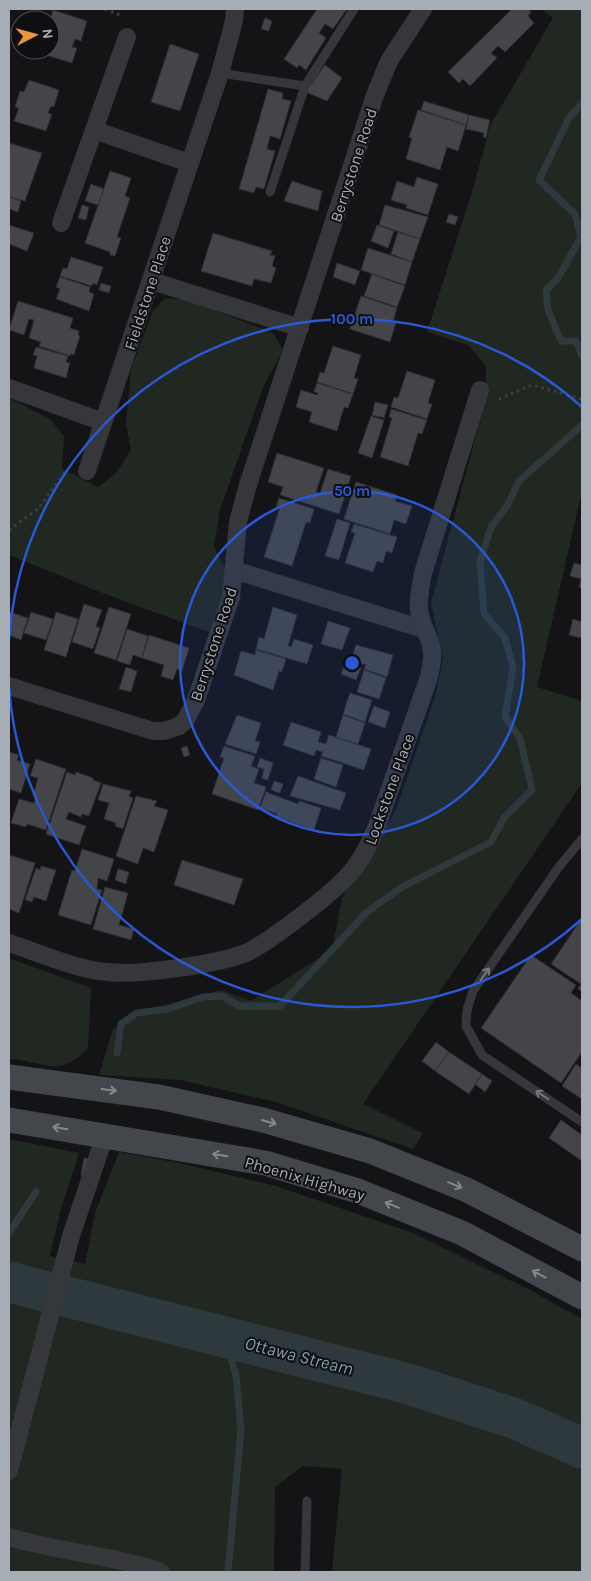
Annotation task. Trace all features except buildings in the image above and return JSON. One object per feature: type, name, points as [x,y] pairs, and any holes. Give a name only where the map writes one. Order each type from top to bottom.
[{"type":"main road","points":[[9,1078],[159,1097],[263,1120],[370,1151],[467,1190],[582,1249]]},
{"type":"main road","name":"Phoenix Highway","points":[[9,1120],[265,1163],[358,1191],[462,1233],[582,1297]]},
{"type":"street","name":"Fieldstone Place","points":[[87,471],[220,73],[234,21],[235,9]]},
{"type":"street","name":"Berrystone Road","points":[[9,686],[153,731],[175,729],[185,721],[196,700],[231,597],[238,522],[375,94],[390,61],[423,9]]},
{"type":"street","points":[[61,223],[127,37]]},
{"type":"street","points":[[94,130],[189,163]]},
{"type":"street","points":[[152,281],[300,328]]},
{"type":"street","points":[[9,388],[103,422]]},
{"type":"street","name":"Lockstone Place","points":[[9,942],[86,969],[127,973],[223,959],[246,952],[270,939],[350,873],[367,849],[429,677],[432,660],[431,645],[423,630],[419,608],[423,574],[480,390]]},
{"type":"street","points":[[234,570],[423,630]]},
{"type":"street","points":[[9,1471],[71,1236],[105,1135]]},
{"type":"street","points":[[9,1537],[39,1546],[143,1566],[161,1572]]},
{"type":"lane","points":[[270,192],[304,86],[354,9]]},
{"type":"lane","points":[[220,73],[304,86]]},
{"type":"lane","points":[[582,839],[558,868],[473,991],[466,1010],[466,1026],[482,1055],[582,1122]]},
{"type":"lane","points":[[305,1572],[306,1501]]},
{"type":"path","points":[[473,416],[505,395],[532,385],[581,399]]},
{"type":"path","points":[[9,530],[39,508],[67,469],[87,471]]},
{"type":"shaded area","points":[[541,9],[582,9],[582,491],[537,687],[579,700],[582,703],[582,783],[363,1104],[423,1133],[413,1149],[276,1102],[180,1080],[99,1075],[113,1029],[161,1006],[221,990],[251,1001],[332,950],[342,898],[396,810],[435,697],[443,659],[431,603],[485,402],[486,366],[468,345],[427,332],[472,192],[491,124],[553,18]]},
{"type":"shaded area","points":[[165,298],[187,300],[273,333],[282,348],[280,356],[263,387],[220,510],[214,547],[226,571],[224,593],[209,632],[105,594],[9,555],[9,398],[50,419],[64,436],[62,469],[98,487],[116,473],[131,450],[126,424],[131,369],[153,311]]},
{"type":"shaded area","points":[[9,958],[91,988],[88,1048],[78,1057],[60,1066],[9,1059]]},
{"type":"shaded area","points":[[9,1139],[79,1153],[61,1209],[50,1256],[85,1264],[95,1213],[119,1152],[179,1163],[276,1186],[413,1233],[528,1289],[582,1319],[582,1572],[332,1572],[342,1469],[303,1466],[275,1487],[274,1572],[9,1572]]},
{"type":"waterway","points":[[582,103],[569,118],[539,180],[575,214],[581,237],[558,278],[546,290],[548,310],[561,341],[576,341],[582,356]]},
{"type":"waterway","points":[[117,1053],[121,1024],[137,1013],[168,1009],[203,997],[222,996],[239,1006],[280,1006],[367,912],[402,887],[491,842],[504,818],[532,790],[520,738],[505,717],[513,668],[505,638],[484,614],[480,562],[491,527],[507,506],[519,481],[582,425]]},
{"type":"waterway","points":[[9,1233],[36,1192]]},
{"type":"waterway","name":"Ottawa Stream","points":[[9,1282],[409,1384],[516,1419],[582,1448]]},
{"type":"waterway","points":[[224,1336],[236,1375],[241,1429],[228,1572]]}]
